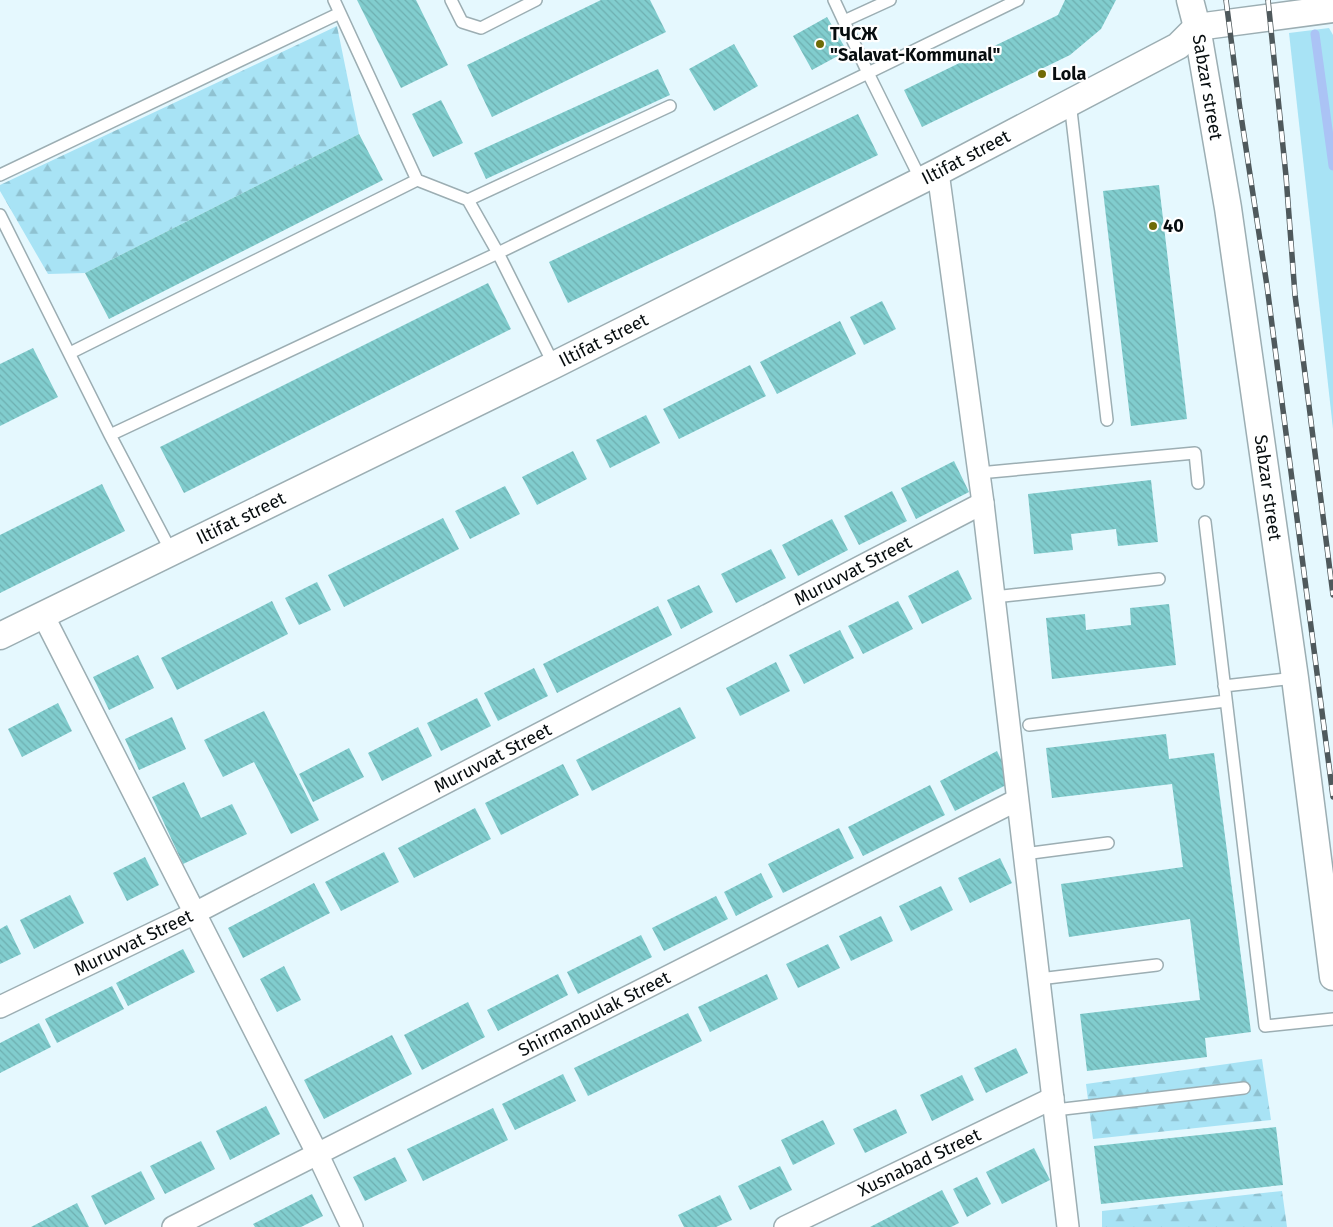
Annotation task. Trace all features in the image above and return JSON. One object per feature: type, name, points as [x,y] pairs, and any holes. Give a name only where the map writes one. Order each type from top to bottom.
[{"type":"street","name":"Sabzar street","points":[[1190,0],[1197,27],[1228,208],[1295,678],[1333,977]]},
{"type":"street","points":[[1197,27],[1333,9]]},
{"type":"street","name":"Iltifаt street","points":[[0,636],[554,365],[930,176],[1178,46],[1197,27]]},
{"type":"street","points":[[930,176],[984,503],[1068,1227]]},
{"type":"street","name":"Muruvvat Street","points":[[0,1007],[195,913],[984,503]]},
{"type":"street","points":[[43,616],[318,1155],[352,1227]]},
{"type":"street","name":"Shirmаnbulak Street","points":[[173,1227],[1017,800]]},
{"type":"street","name":"Xusnabad Street","points":[[785,1227],[1054,1104]]},
{"type":"lane","points":[[334,0],[418,180],[468,200],[498,253],[554,365]]},
{"type":"lane","points":[[451,0],[462,22],[481,28],[536,0]]},
{"type":"lane","points":[[834,0],[868,73],[930,176]]},
{"type":"lane","points":[[844,21],[890,0]]},
{"type":"lane","points":[[110,435],[498,253],[1018,0]]},
{"type":"lane","points":[[0,174],[340,14]]},
{"type":"lane","points":[[1070,102],[1107,420]]},
{"type":"lane","points":[[468,200],[670,106]]},
{"type":"lane","points":[[70,353],[418,180]]},
{"type":"lane","points":[[0,215],[110,435],[171,551]]},
{"type":"lane","points":[[979,473],[1194,452],[1198,484]]},
{"type":"lane","points":[[1205,522],[1265,1026],[1333,1019]]},
{"type":"lane","points":[[994,597],[1158,579]]},
{"type":"lane","points":[[1224,686],[1295,678]]},
{"type":"lane","points":[[1029,725],[1226,702]]},
{"type":"lane","points":[[1024,854],[1108,843]]},
{"type":"lane","points":[[1039,978],[1157,965]]},
{"type":"lane","points":[[1054,1104],[1244,1088]]},
{"type":"green space","points":[[337,26],[359,134],[85,273],[48,274],[0,191],[0,185]]},
{"type":"green space","points":[[1329,28],[1333,35],[1333,429],[1289,33]]},
{"type":"green space","points":[[1262,1059],[1271,1120],[1093,1139],[1086,1084]]},
{"type":"green space","points":[[1282,1191],[1287,1227],[1102,1227],[1102,1211]]},
{"type":"building","points":[[357,0],[416,0],[448,65],[401,88]]},
{"type":"building","points":[[601,0],[650,0],[666,32],[492,117],[467,65]]},
{"type":"building","points":[[1065,0],[1116,0],[1101,29],[1070,55],[922,127],[904,90],[1058,15]]},
{"type":"building","name":"ТЧСЖ \"Salavat-Kommunal\"","points":[[827,17],[847,51],[812,70],[793,36]]},
{"type":"building","points":[[734,44],[758,86],[714,111],[689,69]]},
{"type":"building","points":[[658,69],[670,95],[486,179],[474,153]]},
{"type":"building","points":[[441,100],[463,143],[433,157],[412,114]]},
{"type":"building","points":[[858,114],[878,155],[568,303],[549,262]]},
{"type":"building","points":[[359,134],[383,180],[109,319],[85,273]]},
{"type":"building","points":[[1159,185],[1187,419],[1131,426],[1103,191]]},
{"type":"building","points":[[488,283],[511,329],[184,493],[160,447]]},
{"type":"building","points":[[882,301],[896,329],[864,345],[850,317]]},
{"type":"building","points":[[840,321],[856,354],[777,394],[760,362]]},
{"type":"building","points":[[33,348],[58,397],[0,426],[0,364]]},
{"type":"building","points":[[750,365],[766,396],[679,439],[663,409]]},
{"type":"building","points":[[646,415],[660,443],[610,468],[596,440]]},
{"type":"building","points":[[573,451],[587,479],[537,505],[522,477]]},
{"type":"building","points":[[954,461],[969,492],[916,519],[901,488]]},
{"type":"building","points":[[1151,480],[1158,542],[1118,546],[1116,529],[1071,534],[1073,550],[1034,554],[1028,494]]},
{"type":"building","points":[[102,484],[125,531],[0,593],[0,535]]},
{"type":"building","points":[[505,486],[520,514],[470,539],[455,511]]},
{"type":"building","points":[[892,491],[907,521],[859,545],[844,516]]},
{"type":"building","points":[[443,518],[459,549],[344,607],[328,575]]},
{"type":"building","points":[[832,519],[848,550],[798,576],[782,545]]},
{"type":"building","points":[[771,549],[786,578],[736,603],[721,574]]},
{"type":"building","points":[[958,570],[972,599],[922,624],[908,596]]},
{"type":"building","points":[[317,582],[331,610],[299,625],[285,598]]},
{"type":"building","points":[[699,585],[713,612],[681,629],[667,600]]},
{"type":"building","points":[[272,601],[288,634],[177,690],[161,658]]},
{"type":"building","points":[[898,601],[913,629],[863,654],[848,626]]},
{"type":"building","points":[[1169,604],[1176,665],[1052,679],[1046,618],[1085,614],[1086,630],[1131,625],[1130,608]]},
{"type":"building","points":[[658,606],[672,635],[557,693],[543,664]]},
{"type":"building","points":[[840,630],[854,658],[804,684],[789,655]]},
{"type":"building","points":[[138,655],[154,688],[109,710],[93,677]]},
{"type":"building","points":[[776,662],[790,691],[740,716],[726,688]]},
{"type":"building","points":[[534,668],[548,696],[498,721],[484,693]]},
{"type":"building","points":[[477,698],[491,726],[441,751],[427,723]]},
{"type":"building","points":[[58,703],[72,731],[22,757],[8,729]]},
{"type":"building","points":[[680,707],[696,738],[592,791],[576,760]]},
{"type":"building","points":[[264,711],[319,820],[291,834],[254,762],[223,777],[204,740]]},
{"type":"building","points":[[172,717],[186,749],[139,770],[125,739]]},
{"type":"building","points":[[418,727],[432,756],[382,781],[368,753]]},
{"type":"building","points":[[1166,734],[1169,759],[1214,753],[1251,1032],[1205,1038],[1207,1057],[1087,1071],[1080,1014],[1200,1000],[1190,919],[1069,937],[1061,884],[1183,867],[1172,784],[1052,798],[1046,748]]},
{"type":"building","points":[[349,748],[364,777],[313,802],[299,774]]},
{"type":"building","points":[[997,751],[1012,782],[955,811],[940,781]]},
{"type":"building","points":[[563,764],[579,795],[501,835],[485,803]]},
{"type":"building","points":[[184,782],[201,818],[232,804],[247,834],[183,864],[152,797]]},
{"type":"building","points":[[930,785],[945,815],[863,856],[848,827]]},
{"type":"building","points":[[475,808],[491,839],[414,878],[398,848]]},
{"type":"building","points":[[839,828],[854,858],[783,893],[768,864]]},
{"type":"building","points":[[384,852],[399,882],[341,911],[325,882]]},
{"type":"building","points":[[145,857],[159,885],[127,901],[113,873]]},
{"type":"building","points":[[1000,858],[1012,883],[970,903],[958,878]]},
{"type":"building","points":[[761,873],[773,897],[736,916],[724,892]]},
{"type":"building","points":[[314,883],[330,913],[243,958],[228,928]]},
{"type":"building","points":[[941,886],[953,910],[911,931],[899,906]]},
{"type":"building","points":[[70,895],[84,923],[34,949],[20,920]]},
{"type":"building","points":[[716,896],[728,919],[664,951],[652,928]]},
{"type":"building","points":[[881,916],[893,941],[851,961],[839,936]]},
{"type":"building","points":[[7,925],[21,954],[0,964],[0,929]]},
{"type":"building","points":[[641,935],[652,957],[578,994],[567,972]]},
{"type":"building","points":[[828,944],[840,968],[798,988],[786,964]]},
{"type":"building","points":[[183,949],[195,972],[128,1006],[116,983]]},
{"type":"building","points":[[284,966],[301,1000],[277,1012],[260,979]]},
{"type":"building","points":[[558,974],[568,995],[498,1031],[487,1010]]},
{"type":"building","points":[[767,974],[778,999],[710,1032],[698,1007]]},
{"type":"building","points":[[112,986],[124,1009],[57,1043],[45,1019]]},
{"type":"building","points":[[468,1002],[485,1037],[422,1070],[404,1035]]},
{"type":"building","points":[[688,1013],[702,1041],[588,1096],[574,1068]]},
{"type":"building","points":[[39,1023],[51,1047],[0,1073],[0,1043]]},
{"type":"building","points":[[392,1035],[412,1074],[324,1119],[304,1080]]},
{"type":"building","points":[[1016,1048],[1028,1073],[986,1093],[974,1068]]},
{"type":"building","points":[[563,1074],[576,1101],[515,1130],[502,1104]]},
{"type":"building","points":[[962,1075],[974,1100],[932,1121],[920,1095]]},
{"type":"building","points":[[266,1106],[280,1134],[230,1160],[216,1131]]},
{"type":"building","points":[[493,1108],[508,1140],[423,1181],[407,1149]]},
{"type":"building","points":[[896,1109],[907,1133],[865,1153],[853,1129]]},
{"type":"building","points":[[823,1120],[835,1144],[793,1165],[781,1140]]},
{"type":"building","points":[[1276,1127],[1283,1185],[1101,1204],[1094,1146]]},
{"type":"building","points":[[201,1141],[215,1169],[165,1194],[150,1166]]},
{"type":"building","points":[[1034,1148],[1050,1180],[1002,1204],[986,1172]]},
{"type":"building","points":[[395,1157],[407,1181],[365,1201],[353,1177]]},
{"type":"building","points":[[780,1166],[792,1190],[750,1210],[738,1186]]},
{"type":"building","points":[[141,1171],[155,1199],[105,1225],[91,1196]]},
{"type":"building","points":[[977,1177],[991,1204],[967,1217],[953,1189]]},
{"type":"building","points":[[942,1190],[959,1223],[951,1227],[870,1227]]},
{"type":"building","points":[[312,1194],[323,1216],[301,1227],[255,1227],[253,1224]]},
{"type":"building","points":[[720,1195],[732,1220],[716,1227],[684,1227],[678,1215]]},
{"type":"building","points":[[77,1203],[89,1227],[31,1227]]},
{"type":"waterway","points":[[1315,34],[1333,166]]},
{"type":"railway","points":[[1226,0],[1240,109],[1267,286],[1333,797]]},
{"type":"railway","points":[[1268,0],[1286,176],[1295,295],[1333,595]]},
{"type":"place","name":"ТЧСЖ \"Salavat-Kommunal\"","points":[[820,44]]},
{"type":"place","name":"Lola","points":[[1042,74]]},
{"type":"place","name":"40","points":[[1153,226]]}]
